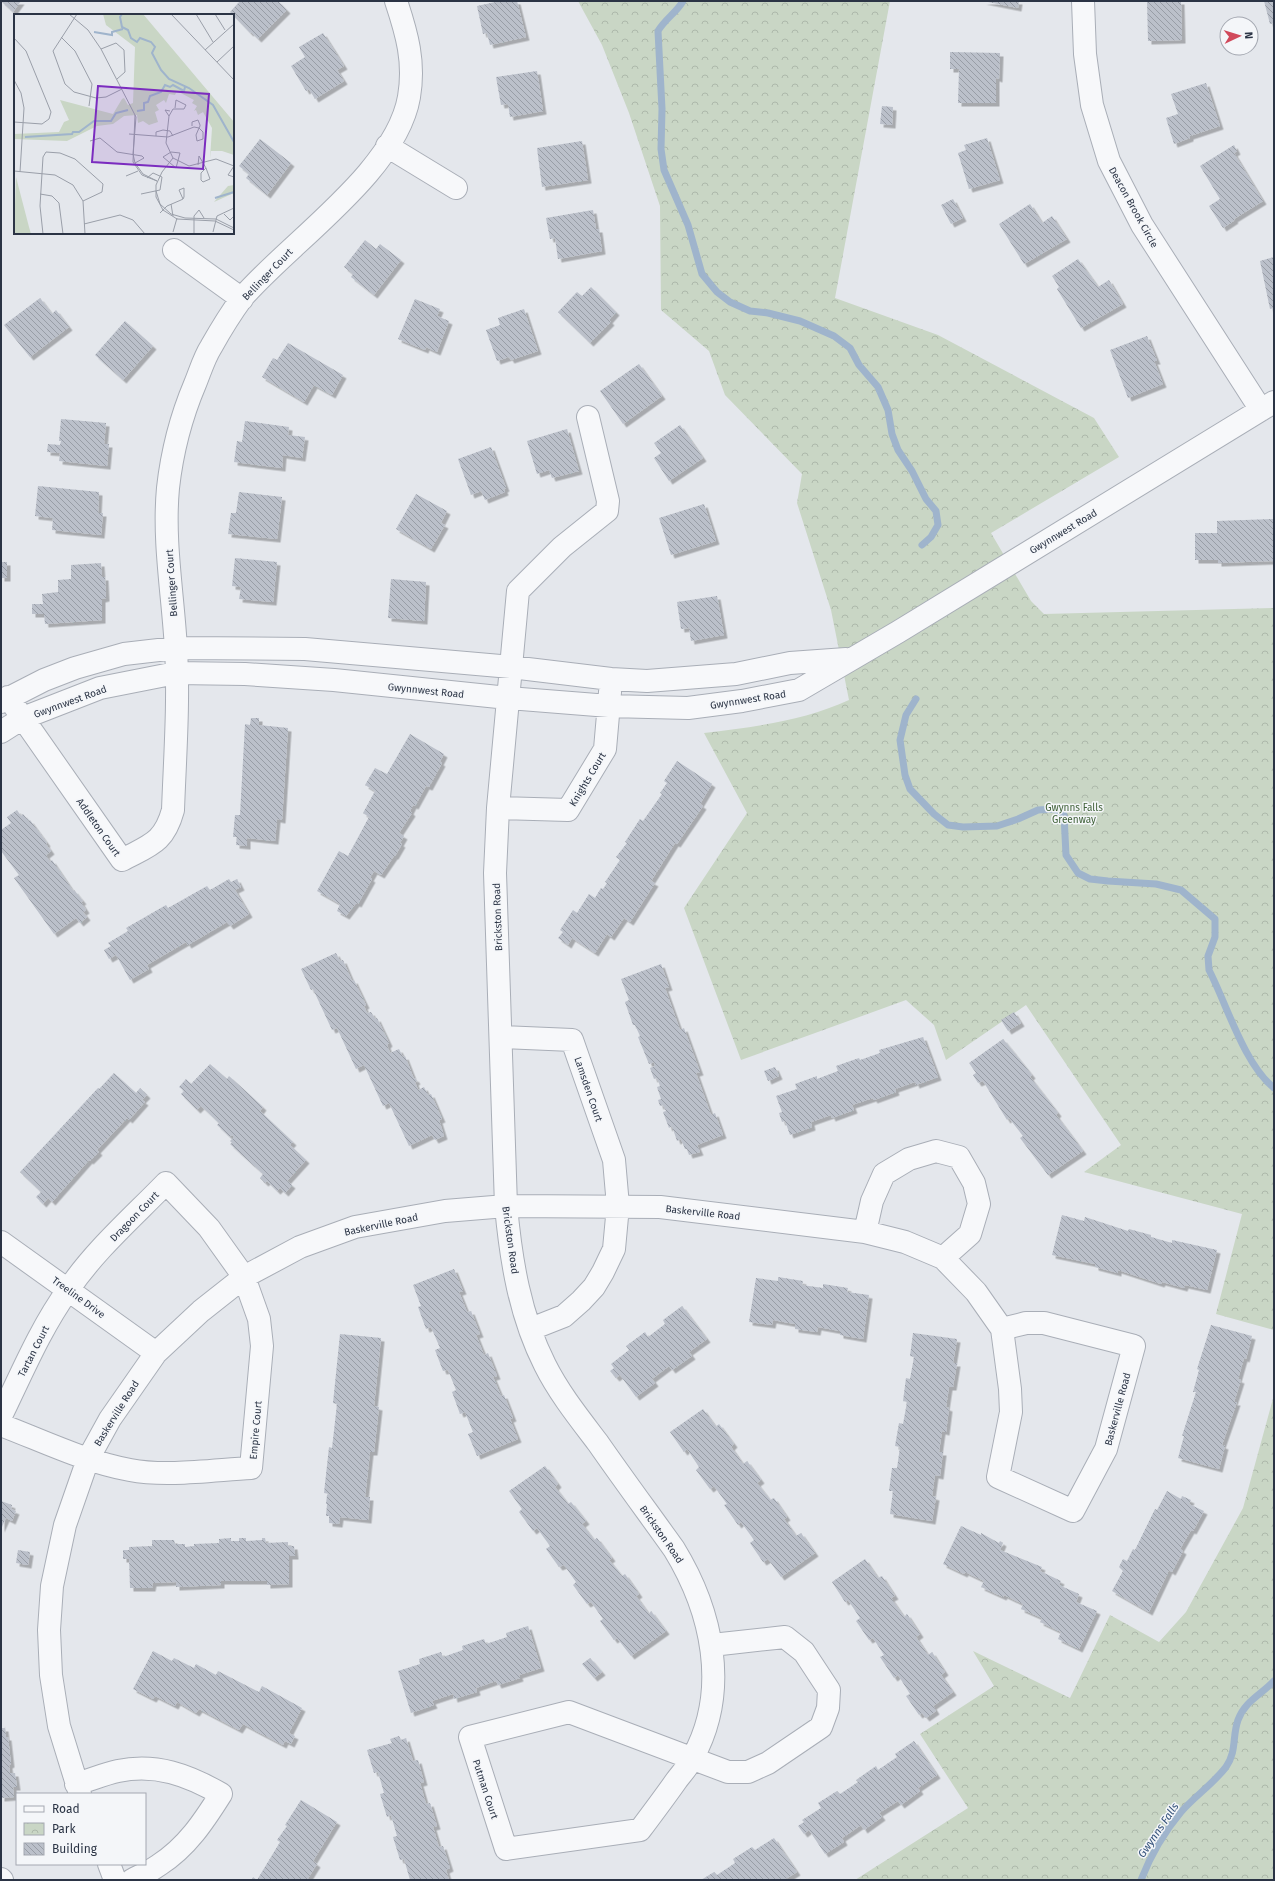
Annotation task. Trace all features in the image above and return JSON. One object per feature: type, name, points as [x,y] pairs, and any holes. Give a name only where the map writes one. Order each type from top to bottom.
[{"type":"street","name":"Bellinger Court","points":[[176,648],[167,535],[168,489],[175,447],[186,406],[210,348],[242,299],[358,184],[376,164],[402,121],[409,98],[411,74],[410,48],[396,1]]},
{"type":"street","name":"Deacon Brook Circle","points":[[1083,1],[1084,54],[1092,105],[1109,161],[1142,225],[1267,406]]},
{"type":"street","points":[[388,146],[456,188]]},
{"type":"street","points":[[174,250],[242,299]]},
{"type":"street","name":"Gwynnwest Road","points":[[1,732],[23,718],[100,688],[176,673],[245,674],[334,680],[508,698],[609,706],[688,708],[742,701],[799,690],[904,628],[1267,406]]},
{"type":"street","name":"Brickston Road","points":[[588,417],[608,501],[607,511],[562,547],[518,591],[498,808],[496,873],[506,1206],[510,1252],[518,1289],[545,1365],[568,1403],[674,1550],[688,1572],[706,1616],[712,1645],[713,1676],[709,1714],[703,1735],[693,1757]]},
{"type":"street","name":"Gwynnwest Road","points":[[4,700],[44,680],[75,668],[124,654],[176,648],[306,649],[511,667],[611,679],[647,681],[736,674],[790,663],[851,659]]},
{"type":"street","name":"Addleton Court","points":[[4,700],[23,718],[122,860],[162,836],[169,824],[173,802],[178,709],[176,648]]},
{"type":"street","name":"Knights Court","points":[[498,808],[568,810],[605,749],[611,679]]},
{"type":"street","name":"Lamsden Court","points":[[501,1037],[572,1040],[614,1160],[618,1206]]},
{"type":"street","points":[[865,1232],[872,1201],[884,1174],[909,1159],[936,1151],[959,1157],[974,1183],[979,1204],[970,1234],[943,1258]]},
{"type":"street","name":"Dragoon Court","points":[[68,1289],[101,1250],[166,1182],[209,1228],[244,1277]]},
{"type":"street","name":"Baskerville Road","points":[[78,1789],[59,1726],[50,1675],[49,1630],[52,1586],[65,1525],[88,1458],[114,1414],[156,1353],[201,1311],[244,1277],[300,1247],[355,1227],[445,1212],[506,1206],[660,1207],[865,1232],[905,1242],[943,1258],[976,1292],[1002,1329],[1010,1389],[1011,1412],[998,1477],[1073,1511],[1106,1449],[1134,1346],[1044,1323],[1026,1323],[1002,1329]]},
{"type":"street","points":[[531,1329],[564,1316],[594,1287],[614,1249],[618,1206]]},
{"type":"street","name":"Treeline Drive","points":[[1,1242],[156,1353]]},
{"type":"street","name":"Empire Court","points":[[88,1458],[130,1470],[159,1473],[251,1468],[262,1346],[259,1319],[244,1277]]},
{"type":"street","name":"Tartan Court","points":[[1,1416],[41,1334],[68,1289]]},
{"type":"street","points":[[1,1425],[88,1458]]},
{"type":"street","points":[[693,1757],[728,1772],[748,1772],[768,1763],[820,1727],[828,1708],[829,1690],[804,1652],[785,1637],[712,1645]]},
{"type":"street","name":"Putman Court","points":[[569,1712],[693,1757],[640,1830],[506,1849],[470,1737],[569,1712]]},
{"type":"street","points":[[78,1789],[118,1771],[142,1769],[175,1772],[200,1781],[221,1794],[201,1826],[180,1850],[159,1866],[132,1880]]},
{"type":"street","points":[[109,1865],[115,1880]]},
{"type":"green space","name":"Gwynns Falls Greenway","points":[[578,1],[890,1],[835,298],[938,335],[1094,418],[1119,457],[991,533],[1031,601],[1044,614],[1274,608],[1274,1330],[1216,1314],[1242,1214],[1084,1172],[1121,1145],[1026,1005],[946,1060],[934,1025],[906,1000],[741,1060],[684,908],[747,813],[704,733],[796,718],[849,700],[831,610],[797,503],[802,474],[725,395],[709,351],[661,310],[660,206],[629,113],[602,45]]},
{"type":"green space","points":[[1274,1395],[1274,1880],[855,1880],[968,1808],[920,1734],[994,1686],[973,1651],[1070,1698],[1110,1615],[1159,1642],[1186,1612],[1243,1508]]},
{"type":"building","points":[[1,1],[21,1],[13,12]]},
{"type":"building","points":[[240,1],[278,1],[287,10],[258,39],[251,32],[250,33],[234,16],[234,14],[230,12]]},
{"type":"building","points":[[500,1],[517,1],[526,37],[490,45],[487,33],[483,34],[477,6]]},
{"type":"building","points":[[983,1],[1019,1],[1018,8]]},
{"type":"building","points":[[1147,1],[1181,1],[1182,40],[1148,41]]},
{"type":"building","points":[[1264,1],[1274,1],[1274,23],[1270,24]]},
{"type":"building","points":[[323,33],[344,66],[337,70],[344,81],[315,99],[309,89],[306,91],[291,66],[305,57],[299,47]]},
{"type":"building","points":[[950,52],[1000,53],[999,79],[996,78],[996,103],[958,103],[959,69],[950,69]]},
{"type":"building","points":[[537,71],[543,111],[510,117],[508,104],[501,105],[496,77]]},
{"type":"building","points":[[1206,83],[1220,126],[1190,136],[1190,138],[1174,144],[1166,118],[1178,114],[1171,94]]},
{"type":"building","points":[[882,106],[893,107],[892,125],[880,124]]},
{"type":"building","points":[[987,138],[1000,180],[969,189],[958,153],[966,150],[964,145]]},
{"type":"building","points":[[260,139],[291,163],[267,195],[246,178],[249,174],[239,166]]},
{"type":"building","points":[[582,141],[588,180],[542,187],[537,148]]},
{"type":"building","points":[[1234,145],[1237,151],[1234,153],[1263,201],[1234,219],[1235,220],[1223,228],[1209,206],[1220,199],[1200,166]]},
{"type":"building","points":[[953,199],[963,218],[951,224],[941,205]]},
{"type":"building","points":[[1030,204],[1042,223],[1052,216],[1067,239],[1024,264],[999,224]]},
{"type":"building","points":[[593,210],[596,229],[599,229],[602,251],[558,259],[555,238],[550,239],[546,218]]},
{"type":"building","points":[[365,240],[376,249],[380,244],[401,260],[374,295],[351,277],[353,274],[344,267]]},
{"type":"building","points":[[1274,257],[1274,308],[1270,309],[1260,261]]},
{"type":"building","points":[[1078,259],[1098,287],[1109,280],[1123,304],[1081,328],[1057,289],[1059,287],[1052,276]]},
{"type":"building","points":[[591,287],[616,312],[609,320],[611,322],[590,343],[558,312],[577,292],[582,296]]},
{"type":"building","points":[[40,298],[52,314],[56,310],[69,327],[30,357],[4,325]]},
{"type":"building","points":[[415,299],[440,309],[437,316],[449,321],[437,352],[426,347],[425,350],[398,339]]},
{"type":"building","points":[[524,309],[538,351],[511,360],[509,357],[497,361],[486,330],[500,325],[498,318]]},
{"type":"building","points":[[125,321],[153,346],[123,380],[95,355]]},
{"type":"building","points":[[1147,336],[1157,361],[1154,361],[1163,384],[1128,398],[1110,350]]},
{"type":"building","points":[[288,343],[343,375],[332,395],[314,385],[304,402],[262,377],[273,358],[277,360]]},
{"type":"building","points":[[639,364],[662,396],[623,424],[600,391]]},
{"type":"building","points":[[61,419],[106,423],[104,444],[109,444],[107,466],[59,461],[60,453],[47,452],[48,444],[60,445]]},
{"type":"building","points":[[245,421],[289,427],[288,435],[305,437],[302,458],[283,455],[282,468],[234,462],[237,441],[242,442]]},
{"type":"building","points":[[680,425],[703,458],[669,481],[654,458],[661,453],[654,443]]},
{"type":"building","points":[[567,429],[579,471],[552,478],[549,470],[537,474],[527,441]]},
{"type":"building","points":[[491,447],[506,488],[504,489],[505,492],[485,500],[481,491],[471,495],[458,459]]},
{"type":"building","points":[[38,486],[99,492],[98,513],[103,513],[101,535],[52,530],[53,518],[35,516]]},
{"type":"building","points":[[239,492],[282,497],[277,539],[228,534],[231,513],[236,513]]},
{"type":"building","points":[[416,494],[447,511],[441,523],[445,525],[431,549],[396,529]]},
{"type":"building","points":[[704,504],[716,541],[671,555],[659,518]]},
{"type":"building","points":[[1274,519],[1274,561],[1218,563],[1218,560],[1195,560],[1195,533],[1217,533],[1217,521]]},
{"type":"building","points":[[235,558],[277,562],[273,602],[239,599],[241,587],[232,586]]},
{"type":"building","points":[[1,562],[7,562],[7,578],[1,578]]},
{"type":"building","points":[[101,563],[102,577],[105,577],[106,598],[102,599],[102,620],[45,624],[44,614],[32,614],[32,604],[43,604],[42,594],[58,592],[58,580],[71,579],[71,565]]},
{"type":"building","points":[[391,579],[426,582],[424,621],[388,618]]},
{"type":"building","points":[[717,596],[724,635],[691,641],[689,628],[681,629],[677,602]]},
{"type":"building","points":[[251,718],[259,718],[259,725],[288,728],[282,820],[277,819],[275,841],[247,838],[247,846],[236,845],[237,837],[233,837],[235,815],[240,815],[245,724],[250,725]]},
{"type":"building","points":[[410,734],[444,754],[440,762],[442,763],[429,787],[426,786],[415,806],[413,805],[410,811],[412,813],[399,833],[404,836],[400,843],[402,844],[395,856],[381,875],[374,871],[370,878],[372,879],[358,904],[356,903],[346,916],[337,911],[340,904],[317,891],[339,851],[348,856],[369,817],[363,813],[375,791],[365,785],[375,768],[387,774]]},
{"type":"building","points":[[677,761],[712,784],[700,804],[703,806],[677,844],[675,843],[651,881],[655,883],[630,922],[624,918],[611,937],[607,934],[595,953],[572,938],[568,945],[558,938],[563,932],[560,930],[573,910],[577,913],[589,894],[595,898],[601,888],[603,889],[607,883],[605,882],[620,860],[616,857],[627,843],[625,842],[640,819],[643,821],[662,794],[660,793],[667,783],[664,781]]},
{"type":"building","points":[[17,810],[21,816],[23,814],[29,821],[30,820],[47,843],[46,844],[51,851],[46,855],[50,862],[52,860],[73,891],[74,890],[83,901],[81,902],[86,910],[83,912],[87,917],[80,923],[76,918],[54,934],[14,878],[19,875],[1,851],[1,830],[11,823],[7,817]]},
{"type":"building","points":[[229,879],[231,882],[237,879],[241,887],[235,890],[249,914],[230,926],[227,922],[188,945],[186,942],[147,965],[149,969],[130,980],[116,955],[109,959],[104,950],[111,946],[108,943],[128,931],[126,928],[166,905],[168,908],[207,886],[210,890]]},
{"type":"building","points":[[336,953],[340,961],[343,960],[352,981],[354,980],[366,1005],[364,1006],[367,1013],[371,1012],[375,1019],[377,1018],[389,1043],[387,1045],[390,1053],[399,1049],[403,1057],[405,1056],[414,1079],[415,1078],[417,1081],[415,1082],[418,1090],[424,1087],[428,1095],[431,1094],[442,1119],[439,1120],[444,1136],[435,1140],[432,1135],[409,1146],[389,1103],[383,1106],[364,1065],[356,1069],[337,1028],[332,1030],[313,989],[311,990],[301,969]]},
{"type":"building","points":[[661,964],[669,987],[665,988],[680,1030],[684,1028],[700,1072],[696,1073],[711,1115],[715,1113],[723,1135],[697,1145],[700,1152],[689,1155],[681,1139],[677,1141],[672,1126],[669,1128],[663,1112],[666,1111],[663,1105],[660,1106],[658,1100],[661,1099],[657,1087],[660,1086],[657,1078],[654,1079],[650,1068],[655,1066],[654,1062],[649,1064],[638,1037],[640,1036],[635,1025],[633,1025],[625,1002],[629,1000],[621,979]]},
{"type":"building","points":[[1014,1012],[1021,1023],[1008,1031],[1001,1020]]},
{"type":"building","points":[[923,1037],[938,1077],[916,1085],[915,1082],[895,1089],[896,1092],[874,1100],[873,1098],[852,1105],[854,1110],[832,1118],[831,1115],[811,1122],[812,1127],[790,1135],[785,1121],[782,1122],[779,1113],[782,1112],[776,1096],[797,1089],[795,1084],[817,1076],[817,1079],[838,1071],[836,1066],[859,1058],[860,1060],[880,1053],[879,1050]]},
{"type":"building","points":[[1003,1039],[1032,1075],[1030,1077],[1058,1113],[1056,1115],[1083,1151],[1048,1175],[1020,1138],[1023,1136],[1009,1118],[1007,1120],[983,1081],[978,1083],[973,1075],[976,1073],[969,1063]]},
{"type":"building","points":[[210,1064],[227,1079],[229,1076],[263,1107],[260,1111],[293,1142],[290,1145],[306,1160],[287,1181],[292,1185],[285,1193],[280,1188],[277,1191],[267,1181],[265,1183],[260,1178],[263,1174],[230,1144],[232,1143],[230,1141],[234,1137],[232,1135],[230,1137],[217,1125],[219,1123],[201,1106],[197,1110],[181,1094],[184,1091],[179,1087],[186,1079],[191,1084]]},
{"type":"building","points":[[775,1067],[779,1076],[768,1081],[764,1071]]},
{"type":"building","points":[[114,1073],[136,1093],[140,1088],[147,1095],[142,1100],[145,1102],[129,1120],[127,1118],[97,1150],[99,1152],[90,1161],[89,1160],[52,1202],[48,1198],[43,1204],[36,1197],[41,1192],[20,1172],[98,1088],[99,1089]]},
{"type":"building","points":[[1062,1215],[1084,1221],[1085,1217],[1128,1231],[1129,1229],[1151,1235],[1151,1237],[1172,1243],[1172,1240],[1217,1250],[1207,1290],[1185,1285],[1184,1288],[1162,1282],[1161,1284],[1118,1270],[1118,1273],[1095,1267],[1095,1264],[1052,1255]]},
{"type":"building","points":[[454,1269],[463,1291],[459,1292],[467,1312],[471,1311],[480,1334],[476,1335],[484,1355],[488,1353],[497,1376],[493,1377],[501,1396],[504,1395],[513,1418],[510,1419],[518,1439],[477,1456],[468,1434],[473,1432],[465,1412],[460,1414],[452,1392],[456,1390],[448,1370],[443,1371],[435,1350],[440,1348],[431,1327],[426,1329],[418,1307],[421,1306],[413,1285]]},
{"type":"building","points":[[778,1277],[803,1281],[802,1285],[823,1288],[823,1284],[848,1288],[847,1292],[869,1295],[863,1339],[840,1335],[840,1331],[818,1327],[817,1332],[795,1329],[795,1324],[773,1320],[772,1325],[749,1322],[756,1278],[778,1281]]},
{"type":"building","points":[[682,1306],[707,1339],[689,1352],[692,1356],[672,1370],[669,1366],[652,1379],[655,1383],[636,1397],[620,1375],[616,1378],[610,1371],[614,1368],[611,1364],[629,1350],[626,1346],[645,1332],[648,1337],[665,1324],[663,1320]]},
{"type":"building","points":[[1211,1325],[1252,1336],[1246,1359],[1244,1358],[1238,1379],[1241,1380],[1234,1402],[1237,1402],[1222,1445],[1225,1446],[1219,1469],[1178,1458],[1184,1436],[1182,1436],[1196,1392],[1193,1392],[1199,1370],[1197,1369]]},
{"type":"building","points":[[913,1333],[957,1339],[953,1363],[957,1363],[953,1387],[949,1387],[946,1407],[949,1408],[946,1432],[942,1431],[939,1452],[943,1452],[940,1476],[935,1475],[932,1496],[936,1497],[932,1521],[890,1514],[893,1491],[889,1491],[892,1468],[897,1468],[900,1447],[895,1446],[899,1423],[903,1424],[907,1402],[903,1401],[906,1378],[910,1379],[914,1357],[910,1356]]},
{"type":"building","points":[[340,1334],[381,1338],[374,1406],[379,1407],[374,1452],[370,1452],[365,1497],[370,1497],[368,1520],[340,1517],[339,1524],[329,1523],[329,1516],[326,1516],[326,1504],[327,1495],[329,1494],[324,1493],[329,1447],[332,1448],[337,1404],[333,1403]]},
{"type":"building","points":[[703,1409],[716,1427],[719,1424],[734,1444],[731,1447],[743,1464],[747,1461],[761,1480],[757,1483],[770,1500],[774,1498],[787,1517],[784,1519],[796,1536],[801,1533],[815,1553],[781,1577],[768,1559],[763,1562],[750,1543],[754,1540],[741,1522],[738,1525],[724,1505],[727,1504],[714,1486],[710,1489],[696,1470],[699,1467],[687,1449],[684,1452],[670,1432]]},
{"type":"building","points":[[545,1466],[558,1484],[555,1487],[568,1504],[571,1502],[586,1521],[582,1524],[594,1540],[597,1538],[612,1558],[609,1560],[622,1576],[625,1574],[639,1594],[636,1596],[649,1614],[651,1611],[666,1631],[631,1656],[617,1638],[614,1640],[600,1621],[603,1619],[591,1602],[587,1604],[573,1585],[576,1582],[564,1565],[559,1567],[546,1549],[550,1546],[537,1528],[533,1531],[519,1512],[522,1509],[509,1491]]},
{"type":"building","points":[[1167,1491],[1181,1499],[1182,1496],[1191,1500],[1189,1504],[1204,1511],[1193,1531],[1191,1530],[1180,1549],[1183,1551],[1172,1572],[1169,1570],[1149,1612],[1112,1591],[1123,1571],[1119,1567],[1123,1559],[1127,1561],[1133,1549],[1135,1550],[1155,1509],[1157,1510]]},
{"type":"building","points":[[1,1501],[12,1505],[11,1509],[16,1511],[12,1521],[6,1518],[1,1529]]},
{"type":"building","points":[[961,1526],[981,1535],[981,1533],[999,1543],[1000,1541],[1003,1543],[1000,1550],[1042,1567],[1040,1571],[1061,1581],[1059,1585],[1079,1594],[1076,1602],[1097,1611],[1079,1649],[1058,1639],[1061,1632],[1040,1622],[1042,1618],[1021,1609],[1023,1604],[1004,1595],[1003,1597],[981,1587],[984,1581],[943,1564]]},
{"type":"building","points":[[231,1538],[231,1541],[239,1541],[239,1538],[246,1538],[246,1541],[262,1540],[262,1538],[265,1538],[266,1543],[288,1542],[288,1546],[294,1546],[295,1556],[289,1556],[289,1584],[267,1585],[267,1581],[221,1581],[221,1585],[176,1587],[176,1582],[153,1583],[152,1588],[130,1588],[129,1559],[123,1559],[123,1550],[129,1550],[129,1547],[152,1546],[152,1540],[174,1540],[175,1544],[185,1544],[185,1547],[194,1546],[194,1544],[219,1543],[219,1539]]},
{"type":"building","points":[[18,1550],[30,1552],[28,1565],[16,1563]]},
{"type":"building","points":[[865,1559],[878,1578],[882,1576],[895,1596],[891,1598],[904,1617],[907,1614],[920,1634],[916,1637],[928,1655],[932,1652],[945,1672],[941,1675],[953,1692],[933,1706],[936,1711],[926,1718],[922,1713],[919,1715],[906,1696],[910,1694],[898,1675],[894,1678],[880,1657],[884,1655],[873,1638],[869,1640],[856,1621],[860,1618],[848,1600],[845,1602],[832,1582]]},
{"type":"building","points":[[528,1626],[541,1668],[519,1675],[520,1678],[498,1685],[496,1681],[476,1688],[477,1692],[454,1699],[453,1694],[432,1701],[434,1705],[411,1713],[398,1671],[420,1664],[419,1659],[441,1652],[443,1657],[463,1650],[462,1646],[484,1639],[486,1644],[507,1637],[506,1633]]},
{"type":"building","points":[[153,1651],[172,1661],[174,1658],[194,1668],[196,1664],[216,1675],[218,1671],[259,1692],[262,1686],[302,1708],[289,1733],[295,1736],[291,1744],[285,1741],[283,1745],[243,1724],[239,1730],[199,1709],[196,1713],[177,1702],[175,1706],[155,1696],[153,1699],[133,1689]]},
{"type":"building","points":[[590,1658],[602,1672],[594,1678],[582,1664]]},
{"type":"building","points":[[1,1723],[2,1728],[5,1728],[6,1737],[8,1737],[11,1764],[9,1765],[10,1773],[15,1773],[17,1787],[13,1787],[14,1797],[1,1798]]},
{"type":"building","points":[[399,1736],[401,1740],[406,1738],[413,1761],[418,1760],[424,1782],[420,1783],[426,1804],[430,1803],[437,1826],[433,1827],[439,1847],[443,1846],[450,1868],[446,1870],[449,1880],[410,1880],[404,1859],[400,1860],[393,1837],[397,1836],[391,1815],[387,1817],[380,1794],[384,1793],[378,1772],[374,1773],[367,1750],[392,1743],[390,1739]]},
{"type":"building","points":[[914,1741],[937,1775],[918,1788],[920,1791],[901,1805],[898,1801],[879,1813],[882,1817],[864,1830],[861,1825],[842,1838],[844,1842],[825,1854],[809,1830],[804,1834],[798,1826],[804,1822],[802,1820],[821,1808],[818,1803],[837,1791],[840,1794],[858,1782],[856,1780],[876,1766],[878,1770],[897,1757],[895,1754]]},
{"type":"building","points":[[301,1800],[337,1822],[313,1861],[317,1864],[307,1880],[257,1880],[280,1842],[277,1840],[287,1826],[285,1825]]},
{"type":"building","points":[[774,1838],[797,1872],[784,1880],[701,1880],[714,1872],[717,1875],[735,1863],[733,1859],[752,1847],[755,1850]]},
{"type":"waterway","points":[[683,1],[678,9],[658,31],[662,109],[661,149],[664,170],[688,225],[702,274],[717,292],[730,302],[750,311],[768,313],[800,321],[834,336],[850,348],[859,365],[878,387],[888,410],[892,434],[898,450],[912,471],[926,499],[936,511],[938,525],[931,537],[922,545]]},
{"type":"waterway","points":[[916,699],[906,715],[900,740],[905,775],[910,789],[934,814],[948,825],[963,827],[997,826],[1038,810],[1054,809],[1064,815],[1066,855],[1078,873],[1090,879],[1156,884],[1181,890],[1215,919],[1215,937],[1208,956],[1209,970],[1245,1049],[1263,1077],[1274,1088]]},
{"type":"waterway","name":"Gwynns Falls","points":[[1141,1880],[1158,1844],[1175,1819],[1186,1806],[1226,1767],[1232,1755],[1236,1726],[1241,1713],[1249,1703],[1274,1681]]}]
